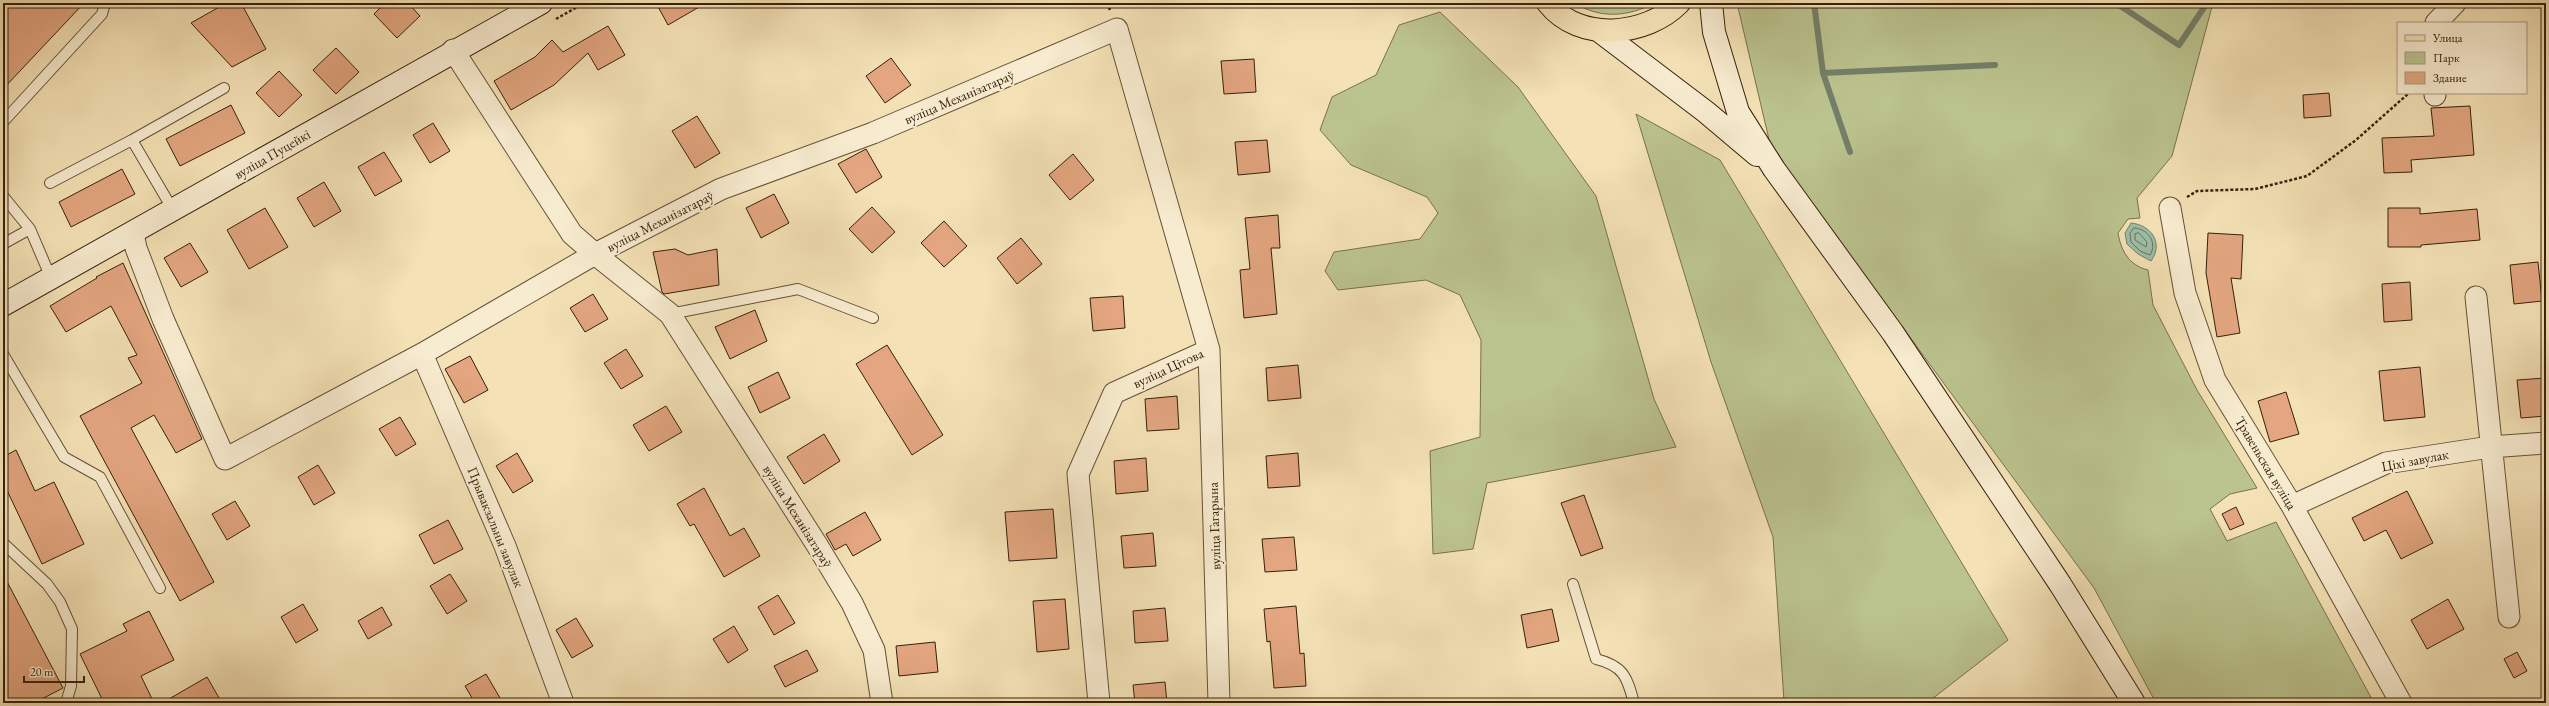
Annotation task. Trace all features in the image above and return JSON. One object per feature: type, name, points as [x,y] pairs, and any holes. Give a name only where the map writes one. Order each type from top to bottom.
[{"type":"main road","name":"вуліца Пуцейкі","points":[[3,305],[540,3]]},
{"type":"main road","points":[[1598,30],[1624,31],[1648,25],[1670,12],[1679,3]]},
{"type":"main road","points":[[1711,3],[1714,32],[1738,112],[1774,168],[1898,340],[2060,584],[2134,703]]},
{"type":"main road","points":[[1548,4],[1573,21],[1598,30],[1706,112],[1774,168]]},
{"type":"street","points":[[2437,22],[2455,3]]},
{"type":"street","name":"вуліца Механізатараў","points":[[882,703],[874,650],[852,603],[817,545],[670,314],[595,254],[721,189],[873,133],[1117,29]]},
{"type":"street","name":"вуліца Цітова","points":[[1099,703],[1078,474],[1114,393],[1209,350],[1117,29]]},
{"type":"street","points":[[133,233],[136,248],[163,319],[224,458],[422,354],[595,254],[572,234],[454,50]]},
{"type":"street","name":"Травеньская вуліца","points":[[2170,208],[2185,293],[2215,380],[2292,506],[2400,703]]},
{"type":"street","points":[[2476,297],[2490,447],[2509,617]]},
{"type":"street","name":"вуліца Гагарына","points":[[1209,350],[1219,703]]},
{"type":"street","name":"Прывакзальны завулак","points":[[422,354],[505,546],[563,703]]},
{"type":"street","name":"Ціхі завулак","points":[[2292,506],[2386,462],[2490,447],[2546,443]]},
{"type":"lane","points":[[3,122],[102,14],[104,3]]},
{"type":"lane","points":[[50,183],[132,140],[224,88]]},
{"type":"lane","points":[[132,140],[173,210]]},
{"type":"lane","points":[[3,196],[30,229],[51,278]]},
{"type":"lane","points":[[3,244],[30,229]]},
{"type":"lane","points":[[670,314],[798,289],[874,318]]},
{"type":"lane","points":[[3,354],[64,457],[100,477],[160,588]]},
{"type":"lane","points":[[3,543],[47,584],[60,602],[72,629],[71,686],[66,703]]},
{"type":"lane","points":[[1573,584],[1596,659],[1614,664],[1628,681],[1634,703]]},
{"type":"path","points":[[2170,208],[2197,191],[2255,189],[2307,176],[2356,140],[2408,94]]},
{"type":"green space","points":[[1574,3],[1655,3],[1634,11],[1604,14],[1594,12]]},
{"type":"green space","points":[[1737,3],[2213,3],[2172,156],[2137,198],[2140,218],[2128,219],[2118,233],[2119,239],[2124,251],[2131,261],[2141,268],[2148,270],[2153,305],[2197,390],[2257,488],[2230,494],[2210,509],[2227,541],[2276,522],[2374,703],[2156,703],[2094,588],[1771,148]]},
{"type":"green space","points":[[1440,12],[1518,87],[1596,196],[1654,399],[1676,447],[1487,483],[1473,549],[1433,554],[1430,451],[1480,437],[1481,340],[1460,295],[1426,280],[1338,290],[1325,271],[1334,252],[1420,239],[1438,213],[1427,197],[1351,165],[1320,130],[1332,97],[1376,75],[1399,25]]},
{"type":"green space","points":[[1636,114],[1720,160],[2008,640],[1932,699],[1784,701],[1773,537],[1711,362]]},
{"type":"water","points":[[2131,223],[2144,227],[2150,231],[2153,236],[2156,242],[2156,248],[2155,254],[2151,261],[2138,254],[2127,244],[2125,233]]},
{"type":"building","points":[[3,3],[84,3],[3,89]]},
{"type":"building","points":[[226,3],[241,3],[266,49],[232,67],[191,23]]},
{"type":"building","points":[[385,3],[408,3],[420,16],[397,38],[374,14]]},
{"type":"building","points":[[656,3],[706,3],[668,25]]},
{"type":"building","points":[[608,26],[625,55],[598,70],[588,53],[554,85],[511,110],[494,81],[535,57],[552,40],[563,52]]},
{"type":"building","points":[[336,48],[359,72],[336,94],[313,70]]},
{"type":"building","points":[[891,58],[911,85],[885,103],[866,76]]},
{"type":"building","points":[[1254,59],[1256,92],[1224,94],[1221,61]]},
{"type":"building","points":[[279,71],[302,95],[279,117],[256,93]]},
{"type":"building","points":[[2329,93],[2331,116],[2304,118],[2303,95]]},
{"type":"building","points":[[231,105],[245,133],[180,166],[166,139]]},
{"type":"building","points":[[2470,106],[2474,155],[2411,160],[2412,172],[2384,173],[2382,138],[2434,136],[2431,108]]},
{"type":"building","points":[[697,116],[720,153],[695,168],[672,131]]},
{"type":"building","points":[[433,123],[450,151],[430,163],[413,135]]},
{"type":"building","points":[[1267,140],[1270,172],[1238,175],[1235,142]]},
{"type":"building","points":[[866,149],[882,177],[856,193],[838,164]]},
{"type":"building","points":[[384,152],[402,181],[375,196],[358,167]]},
{"type":"building","points":[[1073,154],[1094,180],[1070,200],[1049,175]]},
{"type":"building","points":[[122,169],[135,194],[71,227],[59,202]]},
{"type":"building","points":[[324,182],[341,211],[314,227],[297,198]]},
{"type":"building","points":[[774,194],[789,223],[761,238],[746,208]]},
{"type":"building","points":[[872,207],[895,232],[872,253],[849,229]]},
{"type":"building","points":[[265,208],[288,247],[249,269],[227,230]]},
{"type":"building","points":[[2388,208],[2420,208],[2420,214],[2477,209],[2480,240],[2421,245],[2421,247],[2388,247]]},
{"type":"building","points":[[1278,215],[1280,248],[1271,248],[1277,314],[1244,318],[1240,270],[1250,269],[1245,218]]},
{"type":"building","points":[[944,221],[967,246],[944,267],[921,243]]},
{"type":"building","points":[[2208,233],[2243,235],[2241,279],[2231,278],[2240,333],[2217,337],[2206,273]]},
{"type":"building","points":[[1021,238],[1042,264],[1017,284],[997,258]]},
{"type":"building","points":[[190,243],[208,272],[181,287],[164,258]]},
{"type":"building","points":[[675,249],[688,255],[717,249],[719,285],[664,294],[662,292],[653,252]]},
{"type":"building","points":[[2538,262],[2542,301],[2514,304],[2510,265]]},
{"type":"building","points":[[123,263],[202,439],[176,453],[154,415],[131,428],[214,582],[180,601],[80,416],[142,383],[128,358],[137,355],[111,306],[66,332],[50,306],[97,278],[96,277]]},
{"type":"building","points":[[2410,282],[2412,320],[2384,322],[2382,284]]},
{"type":"building","points":[[593,294],[608,319],[585,332],[570,308]]},
{"type":"building","points":[[1123,296],[1125,328],[1093,331],[1090,298]]},
{"type":"building","points":[[755,310],[767,341],[730,359],[715,327]]},
{"type":"building","points":[[887,345],[943,435],[912,455],[856,364]]},
{"type":"building","points":[[626,349],[643,376],[621,389],[604,363]]},
{"type":"building","points":[[470,356],[488,390],[464,403],[445,369]]},
{"type":"building","points":[[1298,365],[1301,398],[1268,401],[1266,368]]},
{"type":"building","points":[[2420,367],[2425,417],[2384,421],[2379,371]]},
{"type":"building","points":[[778,372],[790,398],[760,413],[748,387]]},
{"type":"building","points":[[2545,378],[2546,416],[2521,418],[2517,380]]},
{"type":"building","points":[[2286,392],[2299,434],[2270,442],[2258,401]]},
{"type":"building","points":[[1177,396],[1179,429],[1147,431],[1145,399]]},
{"type":"building","points":[[666,406],[682,432],[649,451],[633,425]]},
{"type":"building","points":[[400,417],[416,444],[396,456],[379,429]]},
{"type":"building","points":[[824,434],[840,461],[804,484],[787,457]]},
{"type":"building","points":[[16,450],[35,491],[54,482],[84,544],[42,564],[3,482],[3,457]]},
{"type":"building","points":[[517,453],[533,481],[513,493],[496,466]]},
{"type":"building","points":[[1298,453],[1300,486],[1268,488],[1266,456]]},
{"type":"building","points":[[1146,458],[1148,491],[1116,494],[1114,461]]},
{"type":"building","points":[[318,465],[335,493],[314,505],[298,477]]},
{"type":"building","points":[[704,488],[730,536],[744,528],[760,556],[724,577],[694,524],[690,526],[677,504]]},
{"type":"building","points":[[2407,491],[2433,543],[2401,559],[2386,530],[2364,541],[2352,518]]},
{"type":"building","points":[[1584,495],[1603,548],[1581,556],[1561,503]]},
{"type":"building","points":[[235,501],[250,526],[227,540],[212,514]]},
{"type":"building","points":[[2236,507],[2244,524],[2230,530],[2222,514]]},
{"type":"building","points":[[1053,509],[1057,558],[1009,561],[1005,512]]},
{"type":"building","points":[[865,512],[881,540],[853,556],[846,544],[835,550],[826,534]]},
{"type":"building","points":[[448,520],[463,549],[434,564],[419,535]]},
{"type":"building","points":[[1153,533],[1156,566],[1124,568],[1121,536]]},
{"type":"building","points":[[1294,537],[1297,570],[1265,572],[1262,539]]},
{"type":"building","points":[[3,574],[63,688],[34,703],[3,703]]},
{"type":"building","points":[[450,574],[467,601],[447,614],[430,586]]},
{"type":"building","points":[[778,595],[795,623],[774,635],[758,607]]},
{"type":"building","points":[[1065,599],[1069,649],[1037,652],[1033,601]]},
{"type":"building","points":[[2448,599],[2464,629],[2427,649],[2411,620]]},
{"type":"building","points":[[303,604],[318,630],[296,643],[281,617]]},
{"type":"building","points":[[1296,606],[1300,654],[1304,653],[1306,686],[1274,688],[1270,641],[1267,642],[1264,609]]},
{"type":"building","points":[[382,607],[392,625],[368,639],[358,621]]},
{"type":"building","points":[[1165,608],[1168,641],[1135,643],[1133,611]]},
{"type":"building","points":[[1552,609],[1559,641],[1527,648],[1521,615]]},
{"type":"building","points":[[149,611],[174,660],[141,676],[154,703],[104,703],[80,654],[127,631],[123,624]]},
{"type":"building","points":[[576,618],[593,646],[572,658],[556,630]]},
{"type":"building","points":[[734,626],[748,650],[728,663],[713,639]]},
{"type":"building","points":[[935,642],[938,672],[899,676],[896,646]]},
{"type":"building","points":[[807,650],[818,671],[785,687],[774,666]]},
{"type":"building","points":[[2517,652],[2527,671],[2514,678],[2504,659]]},
{"type":"building","points":[[486,674],[503,703],[475,703],[465,686]]},
{"type":"building","points":[[207,677],[222,703],[162,703]]},
{"type":"building","points":[[1165,682],[1167,703],[1135,703],[1133,685]]},
{"type":"waterway","points":[[1814,3],[1823,73]]},
{"type":"waterway","points":[[2116,3],[2179,45],[2207,3]]},
{"type":"waterway","points":[[1850,152],[1823,73],[1995,65]]}]
